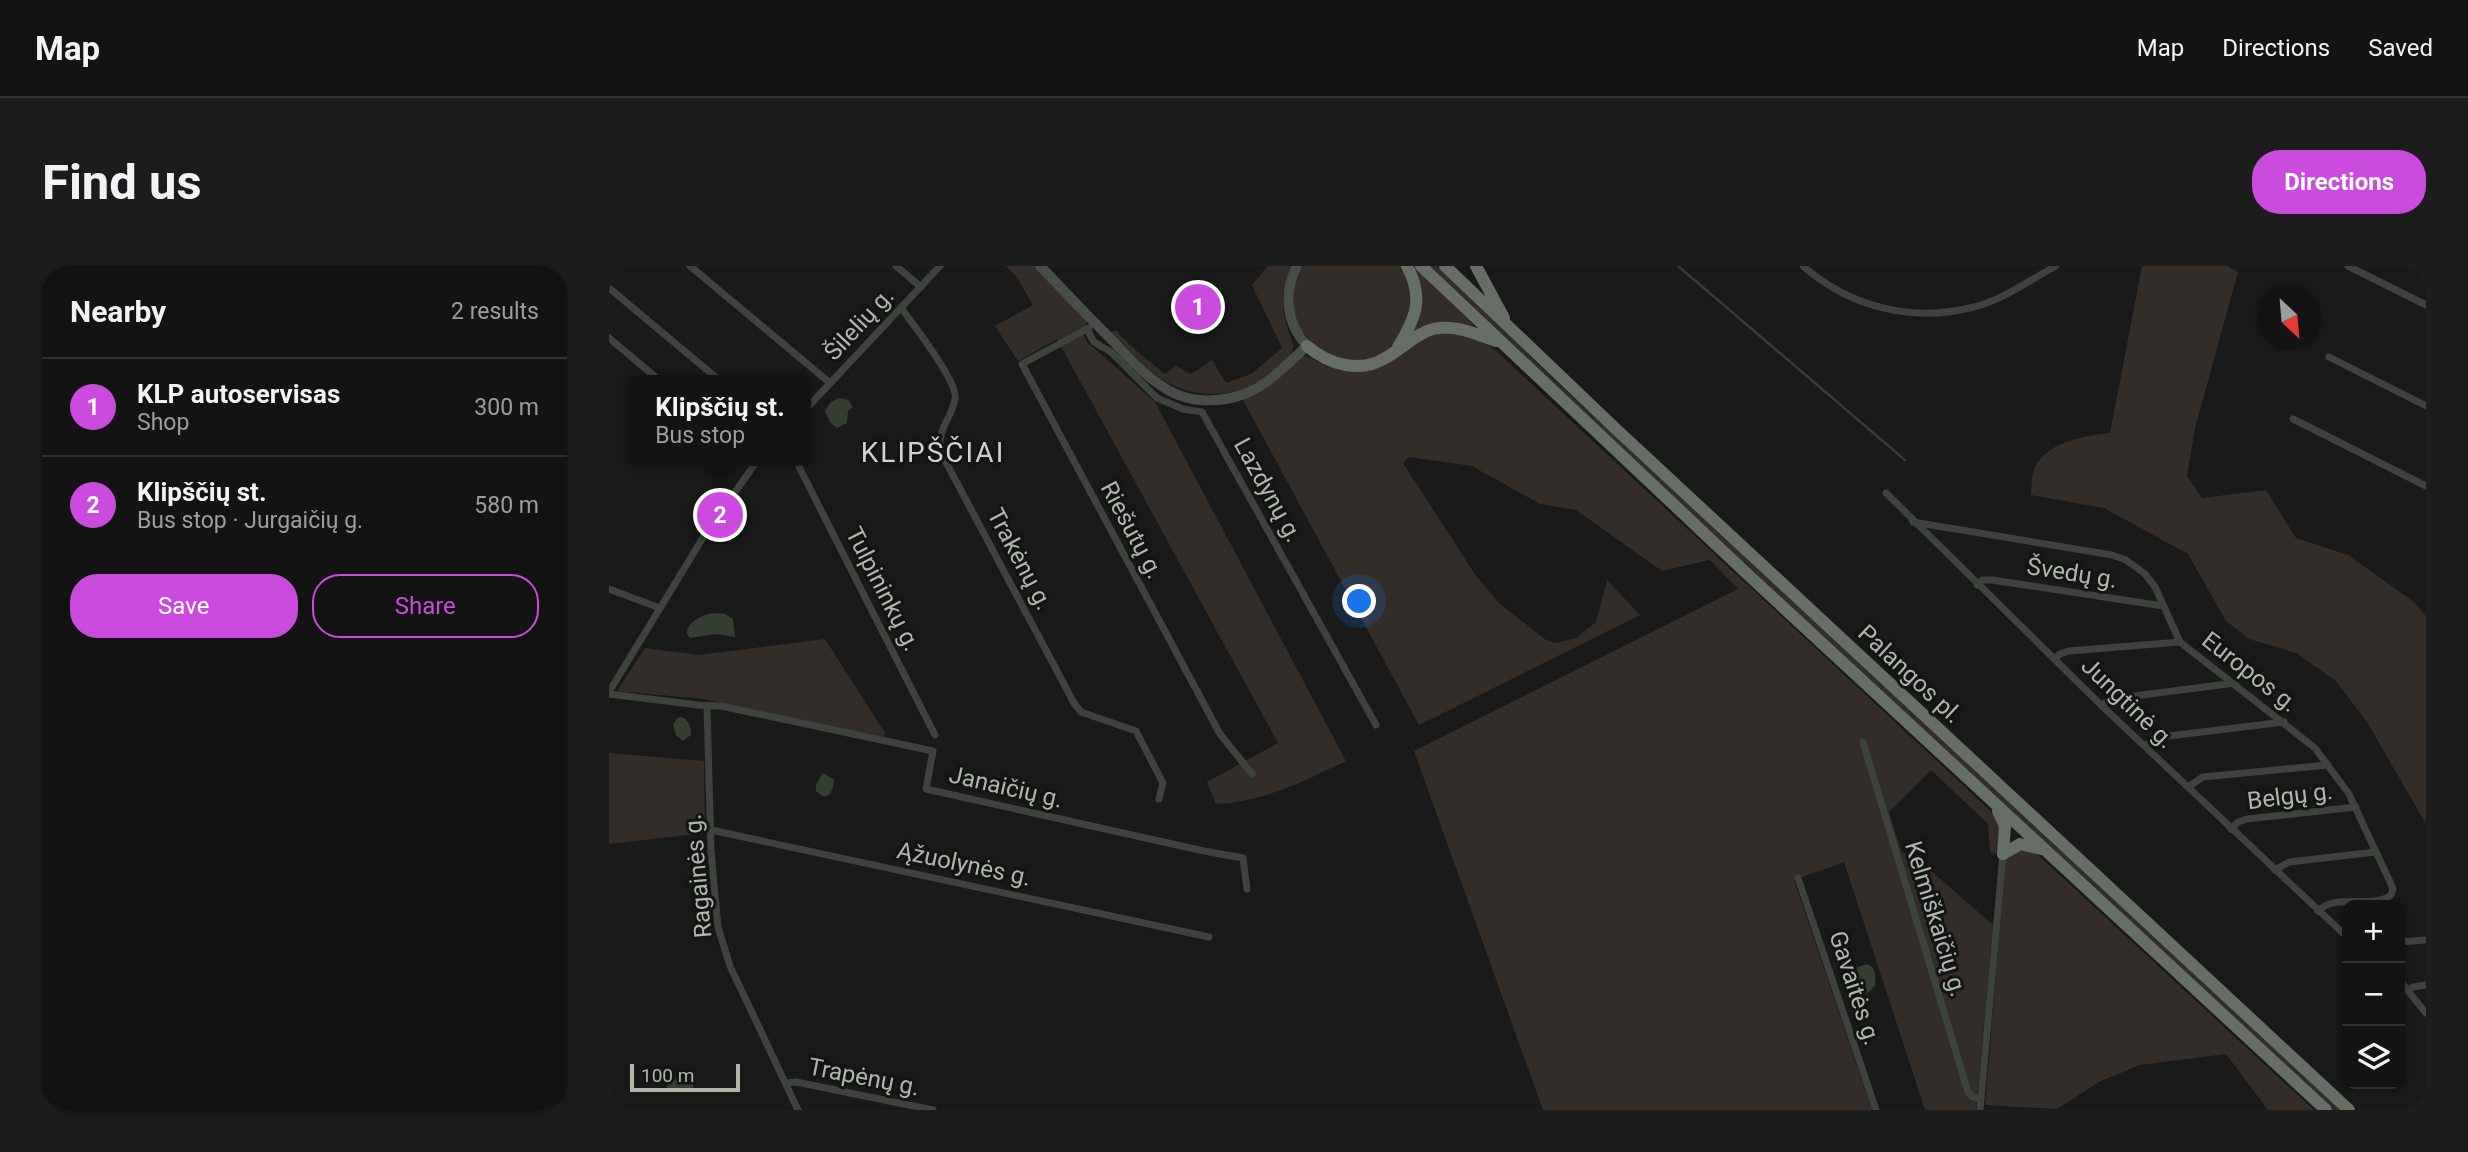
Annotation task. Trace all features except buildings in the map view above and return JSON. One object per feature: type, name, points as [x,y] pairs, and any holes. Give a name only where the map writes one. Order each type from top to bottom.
[{"type":"highway","points":[[1397,350],[1414,320],[1416,311],[1415,286],[1407,266]]},
{"type":"highway","name":"Palangos pl.","points":[[1421,266],[1501,344],[2326,1110]]},
{"type":"highway","name":"Palangos pl.","points":[[1445,266],[2349,1110]]},
{"type":"highway","points":[[1476,266],[1511,330]]},
{"type":"highway","points":[[1307,346],[1329,361],[1354,366],[1379,361],[1419,335],[1443,328],[1461,329],[1501,344]]},
{"type":"highway","points":[[1995,804],[2005,826],[2003,854]]},
{"type":"highway","points":[[2003,854],[2020,844],[2045,850]]},
{"type":"main road","points":[[1040,266],[1091,326],[1156,382],[1193,399],[1226,399],[1251,391],[1275,375],[1307,346],[1294,327],[1287,300],[1297,266]]},
{"type":"street","points":[[690,266],[830,383]]},
{"type":"street","points":[[896,266],[921,287]]},
{"type":"street","name":"Šilelių g.","points":[[811,404],[940,266]]},
{"type":"street","points":[[1803,266],[1828,286],[1858,301],[1882,309],[1910,313],[1945,312],[1974,307],[2056,266]]},
{"type":"street","points":[[2348,266],[2426,304]]},
{"type":"street","points":[[609,288],[713,375]]},
{"type":"street","name":"Trakėnų g.","points":[[901,308],[955,390],[955,402],[939,438],[940,451],[1075,703],[1081,712],[1136,731],[1163,783],[1159,799]]},
{"type":"street","name":"Lazdynų g.","points":[[1091,326],[1094,342],[1111,352],[1157,398],[1183,409],[1202,412],[1376,725]]},
{"type":"street","name":"Riešutų g.","points":[[1091,326],[1021,364],[1220,734],[1252,774]]},
{"type":"street","points":[[609,338],[653,375]]},
{"type":"street","points":[[2329,357],[2426,406]]},
{"type":"street","points":[[2293,419],[2426,486]]},
{"type":"street","points":[[609,693],[704,536],[753,466]]},
{"type":"street","name":"Tulpininkų g.","points":[[799,466],[935,735]]},
{"type":"street","name":"Jungtinė g.","points":[[1886,493],[2102,706],[2342,933]]},
{"type":"street","name":"Europos g.","points":[[1913,522],[2112,555],[2126,560],[2145,574],[2155,587],[2179,642],[2315,748],[2356,807],[2393,889],[2391,895],[2380,899],[2331,903],[2318,911]]},
{"type":"street","name":"Švedų g.","points":[[1977,585],[1982,580],[1992,580],[2163,606]]},
{"type":"street","points":[[609,589],[660,608]]},
{"type":"street","points":[[2054,659],[2069,651],[2179,642]]},
{"type":"street","points":[[2102,706],[2107,701],[2119,698],[2235,684]]},
{"type":"street","name":"Janaičių g.","points":[[609,693],[721,706],[933,751],[926,789],[1243,858],[1247,889]]},
{"type":"street","name":"Ragainės g.","points":[[707,706],[716,912],[725,954],[798,1110]]},
{"type":"street","points":[[2145,745],[2160,737],[2284,722]]},
{"type":"street","name":"Kelmiškaičių g.","points":[[1863,742],[1968,1092],[1980,1099]]},
{"type":"street","points":[[2188,787],[2203,777],[2328,765]]},
{"type":"street","name":"Belgų g.","points":[[2231,829],[2238,822],[2247,819],[2356,807]]},
{"type":"street","name":"Ąžuolynės g.","points":[[711,830],[1209,937]]},
{"type":"street","points":[[2275,870],[2289,862],[2376,852]]},
{"type":"street","points":[[1980,1110],[2003,854]]},
{"type":"street","name":"Gavaitės g.","points":[[1798,877],[1875,1110]]},
{"type":"street","points":[[2405,942],[2426,940]]},
{"type":"street","points":[[2408,990],[2426,985]]},
{"type":"street","points":[[2405,987],[2426,1013]]},
{"type":"street","name":"Trapėnų g.","points":[[787,1083],[796,1082],[933,1110]]},
{"type":"shaded area","points":[[1006,266],[1036,266],[1087,321],[1084,335],[1087,342],[1155,402],[1346,761],[1268,795],[1216,804],[1207,782],[1278,743],[1057,339],[1018,361],[995,326],[1033,305],[1017,278]]},
{"type":"shaded area","points":[[1268,266],[1291,266],[1284,288],[1283,306],[1294,346],[1282,364],[1248,387],[1235,392],[1214,394],[1182,389],[1156,375],[1111,332],[1116,330],[1165,374],[1176,366],[1191,374],[1212,360],[1226,383],[1251,374],[1282,348],[1252,285]]},
{"type":"shaded area","points":[[1303,266],[1402,266],[1412,303],[1406,323],[1392,346],[1373,358],[1350,360],[1327,353],[1308,339],[1296,319],[1293,295]]},
{"type":"shaded area","points":[[1413,266],[1478,329],[1411,336]]},
{"type":"shaded area","points":[[1428,266],[1437,266],[1562,387],[2341,1110],[2333,1110]]},
{"type":"shaded area","points":[[2142,266],[2227,266],[2238,272],[2195,428],[2187,476],[2202,498],[2266,490],[2296,538],[2348,555],[2414,602],[2426,616],[2426,824],[2367,722],[2335,680],[2296,653],[2249,639],[2226,621],[2188,554],[2104,508],[2031,495],[2035,467],[2049,451],[2068,441],[2110,433]]},
{"type":"shaded area","points":[[1448,331],[1484,341],[1495,350],[2000,822],[1998,854],[1990,852],[1988,824],[1931,770],[1889,812],[1901,851],[1921,862],[1993,925],[1976,1110],[1925,1110],[1844,862],[1794,880],[1872,1110],[1543,1110],[1414,751],[1738,589],[1710,560],[1662,571],[1576,510],[1540,504],[1472,466],[1409,457],[1403,463],[1476,576],[1500,604],[1546,640],[1556,643],[1576,638],[1596,622],[1607,580],[1640,615],[1419,725],[1243,400],[1277,380],[1302,357],[1307,356],[1326,366],[1349,371],[1417,340]]},
{"type":"shaded area","points":[[839,398],[848,400],[853,407],[848,411],[847,423],[837,428],[830,422],[825,411],[831,402]]},
{"type":"shaded area","points":[[713,613],[725,614],[733,619],[735,637],[717,634],[690,638],[687,634],[692,623]]},
{"type":"shaded area","points":[[825,639],[885,733],[884,737],[703,699],[617,691],[645,648],[699,655]]},
{"type":"shaded area","points":[[682,717],[688,722],[691,732],[683,741],[676,735],[673,725],[677,718]]},
{"type":"shaded area","points":[[609,753],[704,761],[705,833],[609,844]]},
{"type":"shaded area","points":[[823,773],[834,780],[832,791],[824,797],[816,791],[816,784]]},
{"type":"shaded area","points":[[2015,849],[2036,853],[2314,1110],[2268,1110],[2226,1054],[2140,1065],[2099,1082],[2057,1109],[1985,1105],[2005,865]]},
{"type":"shaded area","points":[[1867,964],[1875,973],[1875,986],[1866,994],[1862,992],[1859,982],[1846,976],[1849,970]]},
{"type":"shaded area","points":[[691,1071],[694,1076],[693,1088],[668,1092],[667,1084]]},
{"type":"waterway","points":[[1678,266],[1905,460]]},
{"type":"place","name":"KLP autoservisas","points":[[1198,307]]},
{"type":"place","name":"Klipščių st.","points":[[720,515]]},
{"type":"district","name":"KLIPŠČIAI","points":[[933,452]]}]
